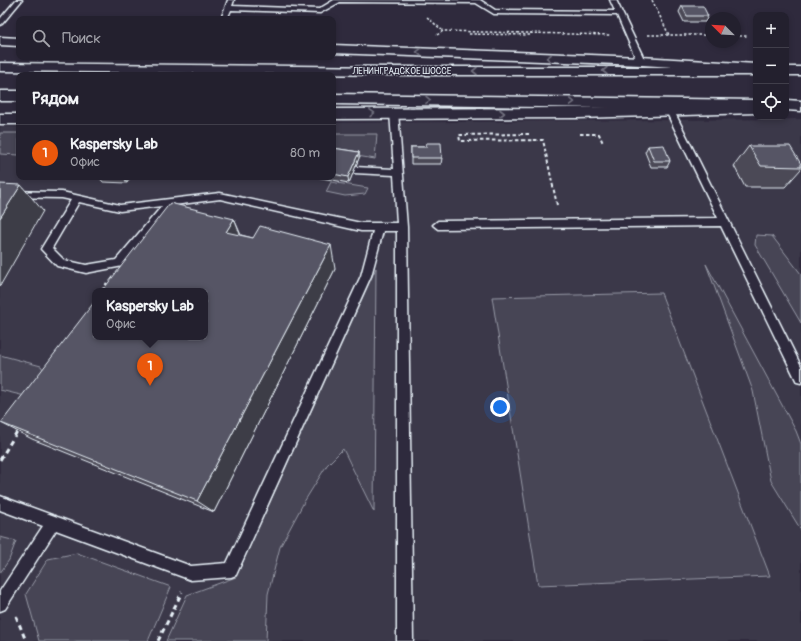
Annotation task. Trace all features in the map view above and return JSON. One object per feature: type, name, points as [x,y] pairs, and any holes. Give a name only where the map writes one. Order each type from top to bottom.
[{"type":"main road","points":[[0,42],[16,42]]},
{"type":"main road","points":[[336,49],[641,61],[753,69]]},
{"type":"main road","name":"ЛЕНИНГРАДСКОЕ ШОССЕ","points":[[0,67],[385,71],[753,69]]},
{"type":"main road","points":[[789,70],[801,70]]},
{"type":"main road","points":[[0,96],[16,96]]},
{"type":"main road","points":[[336,99],[753,105]]},
{"type":"main road","points":[[789,106],[801,106]]},
{"type":"main road","points":[[336,114],[394,112],[578,113],[753,108]]},
{"type":"main road","points":[[0,119],[16,119]]},
{"type":"lane","points":[[0,23],[19,0]]},
{"type":"lane","points":[[225,16],[231,0]]},
{"type":"lane","points":[[228,8],[320,11],[339,0],[477,1],[494,12],[619,13]]},
{"type":"lane","points":[[612,0],[641,61]]},
{"type":"lane","points":[[670,111],[801,378]]},
{"type":"lane","points":[[394,112],[402,227],[405,641]]},
{"type":"lane","points":[[354,170],[397,172]]},
{"type":"lane","points":[[0,194],[62,195],[120,208],[220,196],[361,227],[402,227]]},
{"type":"lane","points":[[77,198],[46,249],[61,263],[86,269],[119,262],[171,202]]},
{"type":"lane","points":[[438,225],[724,222]]},
{"type":"lane","points":[[0,503],[191,573],[231,570],[366,276],[379,227]]},
{"type":"lane","points":[[0,604],[53,522]]},
{"type":"path","points":[[652,0],[669,35]]},
{"type":"path","points":[[434,37],[443,31],[531,32],[629,36],[705,35]]},
{"type":"path","points":[[570,34],[572,41]]},
{"type":"path","points":[[741,36],[748,36]]},
{"type":"path","points":[[535,134],[459,135],[460,141],[543,140],[562,223]]},
{"type":"path","points":[[599,134],[603,143]]},
{"type":"path","points":[[0,460],[21,426]]},
{"type":"path","points":[[158,641],[191,573]]},
{"type":"path","points":[[0,604],[18,618],[26,641]]},
{"type":"shaded area","points":[[801,119],[801,641],[0,641],[0,127],[16,127],[16,180],[336,180],[336,123]]},
{"type":"shaded area","points":[[0,133],[16,133],[16,155],[0,154]]},
{"type":"shaded area","points":[[336,134],[377,134],[375,159],[336,152]]},
{"type":"shaded area","points":[[331,182],[368,188],[365,194],[345,196],[326,192]]},
{"type":"shaded area","points":[[756,235],[772,236],[801,274],[801,323],[755,245]]},
{"type":"shaded area","points":[[706,264],[796,431],[801,444],[801,530],[771,481],[753,391]]},
{"type":"shaded area","points":[[376,268],[374,512],[343,449],[327,465],[304,502],[280,547],[268,594],[266,641],[166,641],[187,595],[236,577]]},
{"type":"shaded area","points":[[661,293],[770,576],[538,585],[492,297]]},
{"type":"shaded area","points":[[0,355],[41,366],[47,375],[25,396],[0,390]]},
{"type":"shaded area","points":[[0,537],[16,541],[9,560],[0,573]]},
{"type":"shaded area","points":[[77,553],[171,587],[148,641],[39,641],[26,594],[48,559]]},
{"type":"building","points":[[682,6],[703,6],[706,12],[705,16],[687,16]]},
{"type":"building","points":[[426,143],[441,143],[442,158],[411,158],[411,147],[426,147]]},
{"type":"building","points":[[664,145],[670,161],[654,161],[648,146]]},
{"type":"building","points":[[749,146],[790,146],[801,164],[801,167],[761,166]]},
{"type":"building","points":[[336,148],[359,152],[348,177],[336,175]]},
{"type":"building","points":[[0,184],[21,185],[0,218]]},
{"type":"building","points":[[170,203],[234,219],[226,232],[253,238],[260,226],[331,245],[197,501],[1,423],[92,305],[92,340],[208,340],[208,288],[104,288]]},
{"type":"place","name":"Kaspersky Lab","points":[[150,386]]}]
